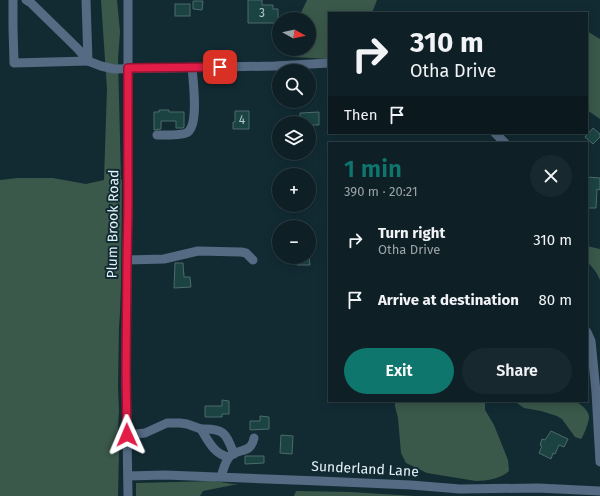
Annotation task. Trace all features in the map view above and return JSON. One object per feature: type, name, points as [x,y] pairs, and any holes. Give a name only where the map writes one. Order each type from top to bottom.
[{"type":"street","points":[[13,0],[14,63],[88,61],[114,69],[275,66],[328,63]]},
{"type":"street","points":[[26,0],[31,3],[78,49],[88,61]]},
{"type":"street","points":[[86,0],[88,61]]},
{"type":"street","name":"Plum Brook Road","points":[[128,0],[128,496]]},
{"type":"street","points":[[157,135],[184,134],[189,132],[192,127],[195,110],[192,67]]},
{"type":"street","points":[[496,134],[504,142]]},
{"type":"street","points":[[127,260],[164,259],[198,251],[241,252],[246,253],[252,260]]},
{"type":"street","points":[[588,334],[591,341],[596,392],[600,462]]},
{"type":"street","points":[[127,435],[145,433],[174,422],[187,424],[201,429],[215,429],[224,434],[232,455]]},
{"type":"street","points":[[201,429],[218,453],[224,456],[232,455],[249,448],[253,444],[254,438]]},
{"type":"street","points":[[221,477],[224,467],[232,455]]},
{"type":"street","name":"Sunderland Lane","points":[[128,476],[165,475],[221,477],[460,489],[538,488],[600,491]]},
{"type":"green space","points":[[101,0],[117,0],[120,32],[118,59],[122,180],[118,387],[118,496],[0,496],[0,180],[18,178],[53,178],[86,184],[104,180],[107,89]]},
{"type":"green space","points":[[307,0],[377,0],[372,12],[328,12],[328,59],[291,56],[316,56],[316,12],[301,12]]},
{"type":"green space","points":[[588,32],[600,39],[600,119],[588,111]]},
{"type":"green space","points":[[588,246],[600,249],[600,280],[595,270],[588,263]]},
{"type":"green space","points":[[395,402],[485,402],[485,410],[494,425],[508,460],[509,471],[494,479],[476,481],[427,473],[406,463],[401,453],[398,418]]},
{"type":"green space","points":[[515,402],[578,403],[586,409],[589,414],[584,435],[581,439],[575,437],[562,419],[557,416],[524,408]]},
{"type":"green space","points":[[214,481],[239,485],[203,491],[200,496],[136,496],[136,483]]},
{"type":"green space","points":[[296,491],[350,492],[415,496],[294,496]]},
{"type":"building","points":[[248,0],[262,0],[262,5],[273,5],[273,9],[278,9],[278,12],[272,12],[272,23],[248,23]]},
{"type":"building","points":[[193,1],[203,1],[202,10],[193,9]]},
{"type":"building","points":[[175,4],[190,4],[190,16],[175,16]]},
{"type":"building","points":[[159,110],[184,112],[184,127],[176,128],[176,121],[161,121],[161,129],[154,130],[154,112],[159,112]]},
{"type":"building","points":[[235,111],[249,111],[249,129],[233,129],[233,122],[235,122]]},
{"type":"building","points":[[319,112],[319,125],[316,125],[316,116],[300,116],[300,113]]},
{"type":"building","points":[[593,128],[600,134],[600,137],[593,144],[585,137]]},
{"type":"building","points":[[588,177],[600,178],[600,190],[597,189],[596,208],[588,208]]},
{"type":"building","points":[[175,263],[183,263],[184,277],[190,277],[191,287],[174,288]]},
{"type":"building","points":[[310,264],[310,265],[297,265]]},
{"type":"building","points":[[222,400],[229,401],[229,414],[222,414],[222,417],[205,417],[205,406],[222,406]]},
{"type":"building","points":[[260,416],[269,417],[269,429],[250,430],[250,421],[260,421]]},
{"type":"building","points":[[551,431],[568,439],[564,447],[559,445],[555,454],[553,453],[551,459],[539,453],[542,446],[540,445],[542,439],[545,440]]},
{"type":"building","points":[[281,435],[293,436],[292,454],[280,453]]},
{"type":"building","points":[[245,456],[264,456],[264,463],[245,464]]},
{"type":"route","points":[[127,435],[128,68],[220,67]]}]
